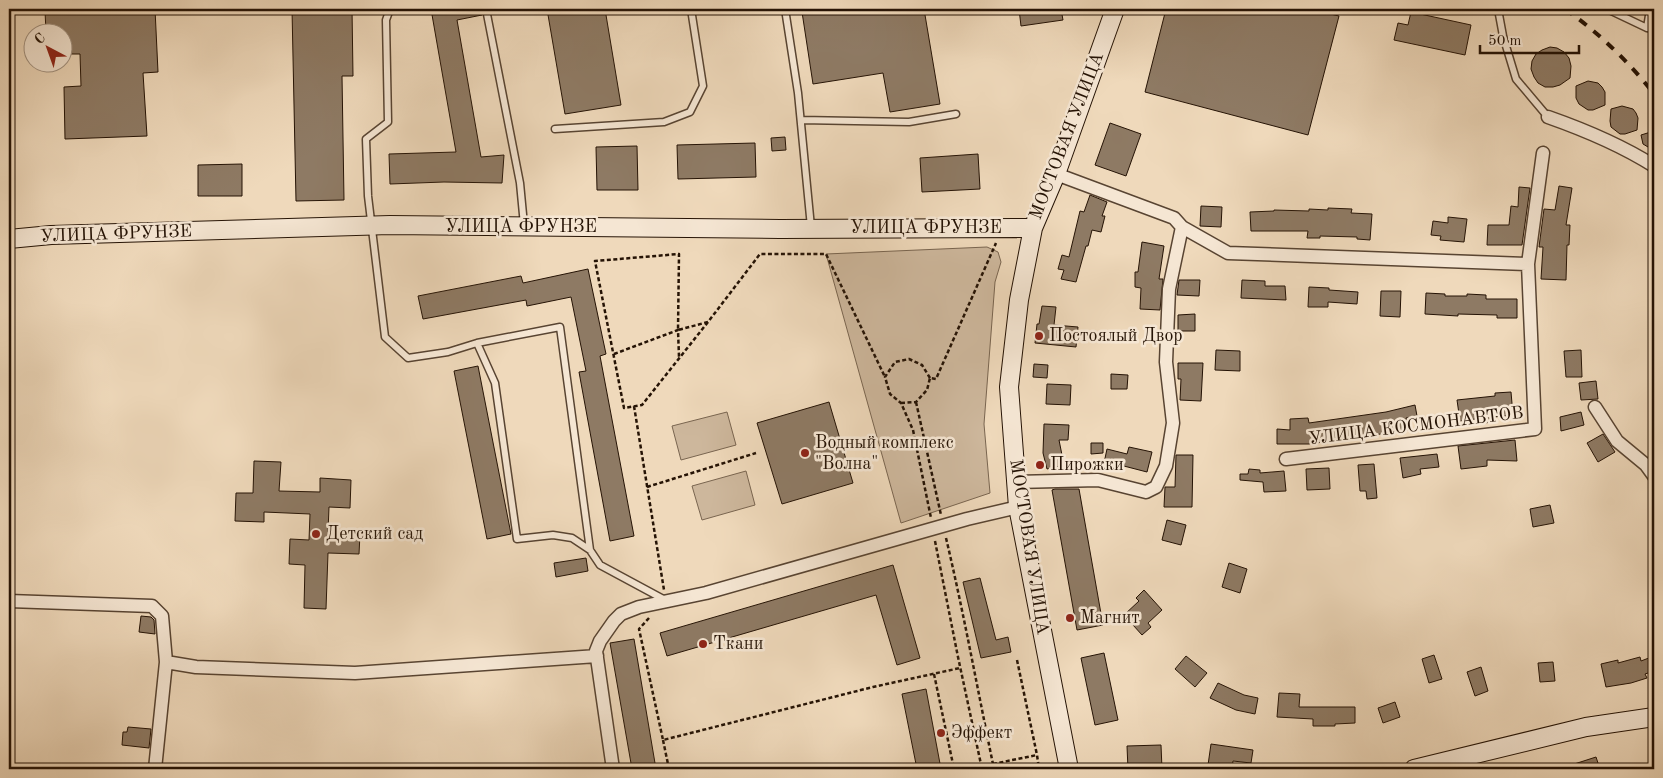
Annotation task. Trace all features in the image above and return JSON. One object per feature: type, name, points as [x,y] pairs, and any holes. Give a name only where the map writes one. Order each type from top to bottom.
[{"type":"main road","name":"МОСТОВАЯ УЛИЦА","points":[[1069,769],[1018,508],[1009,387],[1019,300],[1033,228],[1056,174],[1115,9]]},
{"type":"main road","name":"УЛИЦА ФРУНЗЕ","points":[[9,240],[51,235],[390,225],[1033,228]]},
{"type":"main road","points":[[1414,769],[1456,761],[1586,727],[1654,717]]},
{"type":"street","points":[[1548,117],[1585,130],[1631,152],[1654,166]]},
{"type":"street","name":"УЛИЦА КОСМОНАВТОВ","points":[[1286,459],[1536,429],[1528,264],[1544,154]]},
{"type":"street","points":[[1056,174],[1174,218],[1182,226],[1228,253],[1528,264]]},
{"type":"street","points":[[1016,482],[1098,480],[1146,492],[1156,487],[1166,466],[1173,423],[1166,362],[1169,289],[1182,226]]},
{"type":"street","points":[[1596,408],[1616,441],[1646,465],[1654,476]]},
{"type":"street","points":[[613,769],[596,651],[600,641],[614,621],[622,614],[639,607],[706,593],[967,519],[1018,508]]},
{"type":"street","points":[[9,601],[152,606],[162,616],[166,662],[155,769]]},
{"type":"street","points":[[166,662],[196,667],[355,673],[597,656]]},
{"type":"lane","points":[[390,9],[386,20],[388,122],[366,139],[368,196],[385,337],[408,358],[448,352],[477,342],[560,327],[590,550]]},
{"type":"lane","points":[[486,9],[520,182],[524,226]]},
{"type":"lane","points":[[556,129],[664,122],[690,112],[703,86],[691,9]]},
{"type":"lane","points":[[785,9],[801,120],[811,228]]},
{"type":"lane","points":[[1498,9],[1503,36],[1516,79],[1548,117]]},
{"type":"lane","points":[[1607,9],[1654,30]]},
{"type":"lane","points":[[1646,28],[1650,9]]},
{"type":"lane","points":[[801,120],[909,122],[956,114]]},
{"type":"lane","points":[[477,342],[495,383],[517,539],[553,535],[572,538],[590,550],[600,565],[666,600]]},
{"type":"path","points":[[930,378],[936,379],[996,243]]},
{"type":"path","points":[[679,359],[679,254],[595,261],[624,408],[642,405],[679,359],[708,322],[760,254],[826,254],[885,377],[890,394],[901,403],[913,430],[938,527],[960,598],[973,672],[994,769]]},
{"type":"path","points":[[614,354],[678,330],[708,322]]},
{"type":"path","points":[[885,377],[895,362],[909,359],[922,365],[930,378],[927,390],[916,402],[901,403]]},
{"type":"path","points":[[916,402],[960,668],[982,769]]},
{"type":"path","points":[[634,406],[666,600],[639,629],[670,769]]},
{"type":"path","points":[[647,487],[756,453]]},
{"type":"path","points":[[1017,660],[1037,755],[1038,769]]},
{"type":"path","points":[[663,740],[873,687],[960,668]]},
{"type":"path","points":[[934,674],[954,769]]},
{"type":"path","points":[[993,764],[1037,755]]},
{"type":"shaded area","points":[[987,247],[998,252],[1001,262],[995,282],[984,424],[990,493],[901,523],[826,254]]},
{"type":"shaded area","points":[[727,412],[736,445],[681,460],[672,426]]},
{"type":"shaded area","points":[[746,471],[755,505],[702,520],[692,486]]},
{"type":"building","points":[[155,9],[158,72],[143,73],[147,136],[65,139],[64,87],[81,86],[80,54],[72,54],[72,22],[46,22],[45,11]]},
{"type":"building","points":[[292,9],[352,9],[353,76],[342,76],[344,200],[296,201]]},
{"type":"building","points":[[431,9],[481,9],[482,15],[457,20],[481,157],[504,155],[502,183],[444,182],[390,184],[389,154],[456,152]]},
{"type":"building","points":[[547,9],[605,9],[621,105],[565,114]]},
{"type":"building","points":[[824,9],[924,9],[940,104],[890,112],[883,73],[813,84],[802,12]]},
{"type":"building","points":[[1019,9],[1061,9],[1063,20],[1021,26]]},
{"type":"building","points":[[1166,9],[1310,9],[1339,16],[1308,135],[1145,92]]},
{"type":"building","points":[[1411,12],[1471,25],[1465,55],[1394,40],[1398,23],[1408,25]]},
{"type":"building","points":[[1550,47],[1564,52],[1569,58],[1571,66],[1570,78],[1560,85],[1545,87],[1538,83],[1534,77],[1531,69],[1532,61],[1536,54]]},
{"type":"building","points":[[1588,81],[1598,83],[1605,92],[1605,105],[1593,110],[1588,110],[1579,104],[1576,98],[1576,86]]},
{"type":"building","points":[[1622,106],[1633,109],[1636,113],[1638,118],[1637,130],[1620,134],[1611,127],[1611,109]]},
{"type":"building","points":[[1110,123],[1141,134],[1126,176],[1095,165]]},
{"type":"building","points":[[1654,131],[1654,147],[1648,147],[1643,144],[1641,135]]},
{"type":"building","points":[[785,137],[786,150],[772,151],[771,138]]},
{"type":"building","points":[[755,143],[756,177],[678,179],[677,145]]},
{"type":"building","points":[[637,146],[638,190],[597,190],[596,147]]},
{"type":"building","points":[[978,154],[980,189],[922,192],[920,158]]},
{"type":"building","points":[[242,164],[242,196],[198,196],[198,165]]},
{"type":"building","points":[[1559,186],[1572,188],[1566,225],[1570,225],[1569,245],[1567,245],[1566,280],[1541,279],[1543,247],[1539,247],[1544,209],[1555,210]]},
{"type":"building","points":[[1519,187],[1530,188],[1522,245],[1487,245],[1488,225],[1509,225],[1511,206],[1518,207]]},
{"type":"building","points":[[1090,195],[1107,202],[1102,216],[1105,216],[1101,232],[1092,230],[1076,282],[1061,279],[1064,270],[1058,269],[1062,255],[1069,257],[1080,211],[1084,212]]},
{"type":"building","points":[[1201,206],[1222,207],[1221,227],[1200,226]]},
{"type":"building","points":[[1328,208],[1352,209],[1351,213],[1372,214],[1370,240],[1357,239],[1357,237],[1320,236],[1320,238],[1307,238],[1308,231],[1251,231],[1250,212],[1274,210],[1309,211],[1309,209],[1328,210]]},
{"type":"building","points":[[1448,217],[1467,219],[1464,242],[1440,240],[1441,236],[1431,235],[1433,221],[1448,223]]},
{"type":"building","points":[[1142,242],[1164,246],[1159,279],[1163,279],[1160,310],[1140,309],[1141,288],[1135,287],[1135,272],[1138,272]]},
{"type":"building","points":[[588,269],[606,354],[600,356],[634,536],[610,541],[579,372],[586,371],[571,297],[527,306],[526,300],[423,319],[418,296],[521,276],[523,283]]},
{"type":"building","points":[[1179,280],[1200,280],[1199,296],[1177,295]]},
{"type":"building","points":[[1242,280],[1265,281],[1265,286],[1285,286],[1286,300],[1241,298]]},
{"type":"building","points":[[1309,287],[1358,292],[1357,304],[1328,302],[1328,307],[1308,307]]},
{"type":"building","points":[[1381,291],[1401,291],[1400,317],[1380,316]]},
{"type":"building","points":[[1426,293],[1445,294],[1445,296],[1486,295],[1486,299],[1517,299],[1517,318],[1497,318],[1497,315],[1458,314],[1458,316],[1425,314]]},
{"type":"building","points":[[1042,306],[1056,307],[1054,325],[1078,327],[1076,347],[1035,343],[1037,324],[1039,324]]},
{"type":"building","points":[[1195,314],[1195,331],[1178,331],[1178,315]]},
{"type":"building","points":[[1216,350],[1240,351],[1240,371],[1215,370]]},
{"type":"building","points":[[1581,350],[1582,377],[1566,377],[1564,351]]},
{"type":"building","points":[[1178,363],[1203,363],[1201,401],[1180,400],[1181,379],[1178,379]]},
{"type":"building","points":[[1034,364],[1048,365],[1047,378],[1033,377]]},
{"type":"building","points":[[478,366],[511,534],[487,539],[454,371]]},
{"type":"building","points":[[1111,374],[1128,375],[1127,389],[1111,389]]},
{"type":"building","points":[[1596,381],[1598,399],[1581,400],[1579,383]]},
{"type":"building","points":[[1047,384],[1071,385],[1070,405],[1046,404]]},
{"type":"building","points":[[1511,392],[1513,415],[1494,417],[1494,422],[1483,423],[1483,418],[1460,421],[1457,400],[1495,396],[1495,393]]},
{"type":"building","name":"Водный комплекс \"Волна\"","points":[[829,402],[853,483],[782,504],[757,423]]},
{"type":"building","points":[[1415,405],[1417,416],[1406,418],[1409,430],[1309,444],[1277,444],[1277,429],[1290,430],[1290,419],[1308,418],[1309,423],[1386,412]]},
{"type":"building","points":[[1581,412],[1584,425],[1561,431],[1560,417]]},
{"type":"building","points":[[1044,424],[1069,425],[1068,440],[1059,440],[1064,465],[1047,469],[1043,453]]},
{"type":"building","points":[[1603,434],[1615,452],[1598,462],[1587,443]]},
{"type":"building","points":[[1515,440],[1517,461],[1487,460],[1487,466],[1461,469],[1458,446]]},
{"type":"building","points":[[1091,443],[1103,443],[1103,453],[1091,454]]},
{"type":"building","points":[[1129,447],[1152,452],[1147,472],[1104,463],[1107,449],[1127,454]]},
{"type":"building","points":[[1437,454],[1439,467],[1420,469],[1421,474],[1403,478],[1400,458]]},
{"type":"building","points":[[1176,455],[1193,455],[1192,507],[1164,507],[1165,487],[1175,487]]},
{"type":"building","points":[[254,461],[281,462],[279,491],[320,492],[320,478],[351,480],[350,508],[329,507],[328,532],[360,534],[359,554],[328,553],[326,609],[304,608],[305,565],[289,564],[290,539],[309,540],[310,514],[264,512],[264,522],[235,521],[236,493],[253,493]]},
{"type":"building","points":[[1374,464],[1377,498],[1367,499],[1366,491],[1360,491],[1358,465]]},
{"type":"building","points":[[1329,468],[1330,489],[1307,490],[1306,469]]},
{"type":"building","points":[[1249,469],[1260,470],[1260,473],[1284,471],[1286,491],[1264,492],[1263,482],[1240,480],[1240,474],[1248,474]]},
{"type":"building","points":[[1079,489],[1103,625],[1077,630],[1052,490]]},
{"type":"building","points":[[1550,505],[1554,523],[1533,527],[1530,509]]},
{"type":"building","points":[[1167,520],[1186,525],[1181,545],[1162,540]]},
{"type":"building","points":[[586,558],[588,571],[556,577],[554,563]]},
{"type":"building","points":[[1229,563],[1247,569],[1240,593],[1222,587]]},
{"type":"building","points":[[893,565],[920,658],[897,665],[876,595],[667,656],[660,633]]},
{"type":"building","points":[[980,578],[996,640],[1008,637],[1011,652],[981,658],[963,582]]},
{"type":"building","points":[[1144,590],[1162,610],[1148,623],[1151,627],[1142,635],[1124,615],[1139,601],[1136,598]]},
{"type":"building","points":[[141,616],[151,617],[154,620],[155,634],[139,632]]},
{"type":"building","points":[[634,639],[656,769],[632,769],[610,643]]},
{"type":"building","points":[[1104,653],[1118,720],[1095,725],[1081,658]]},
{"type":"building","points":[[1434,655],[1442,679],[1429,683],[1422,659]]},
{"type":"building","points":[[1186,656],[1207,673],[1195,687],[1175,669]]},
{"type":"building","points":[[1654,656],[1654,671],[1645,674],[1647,678],[1606,687],[1601,664],[1618,660],[1618,663],[1640,657],[1641,661]]},
{"type":"building","points":[[1553,662],[1555,681],[1540,682],[1538,663]]},
{"type":"building","points":[[1481,667],[1488,691],[1475,696],[1467,672]]},
{"type":"building","points":[[1218,683],[1244,695],[1258,698],[1255,714],[1236,710],[1210,698]]},
{"type":"building","points":[[926,689],[941,769],[917,769],[902,694]]},
{"type":"building","points":[[1279,693],[1300,694],[1299,707],[1355,707],[1355,723],[1335,724],[1335,726],[1313,726],[1313,719],[1277,717]]},
{"type":"building","points":[[1395,702],[1400,717],[1383,723],[1378,708]]},
{"type":"building","points":[[128,727],[151,729],[149,748],[122,745],[123,732],[127,732]]},
{"type":"building","points":[[1211,744],[1253,750],[1251,763],[1233,761],[1232,769],[1208,765]]},
{"type":"building","points":[[1161,745],[1162,769],[1128,769],[1127,746]]},
{"type":"building","points":[[1596,757],[1600,769],[1565,769],[1565,767]]},
{"type":"railway","points":[[1565,9],[1613,48],[1654,94]]},
{"type":"place","name":"Постоялый Двор","points":[[1039,336]]},
{"type":"place","name":"Водный комплекс \"Волна\"","points":[[805,453]]},
{"type":"place","name":"Пирожки","points":[[1040,465]]},
{"type":"place","name":"Детский сад","points":[[316,534]]},
{"type":"place","name":"Магнит","points":[[1070,618]]},
{"type":"place","name":"Ткани","points":[[703,644]]},
{"type":"place","name":"Эффект","points":[[941,733]]}]
